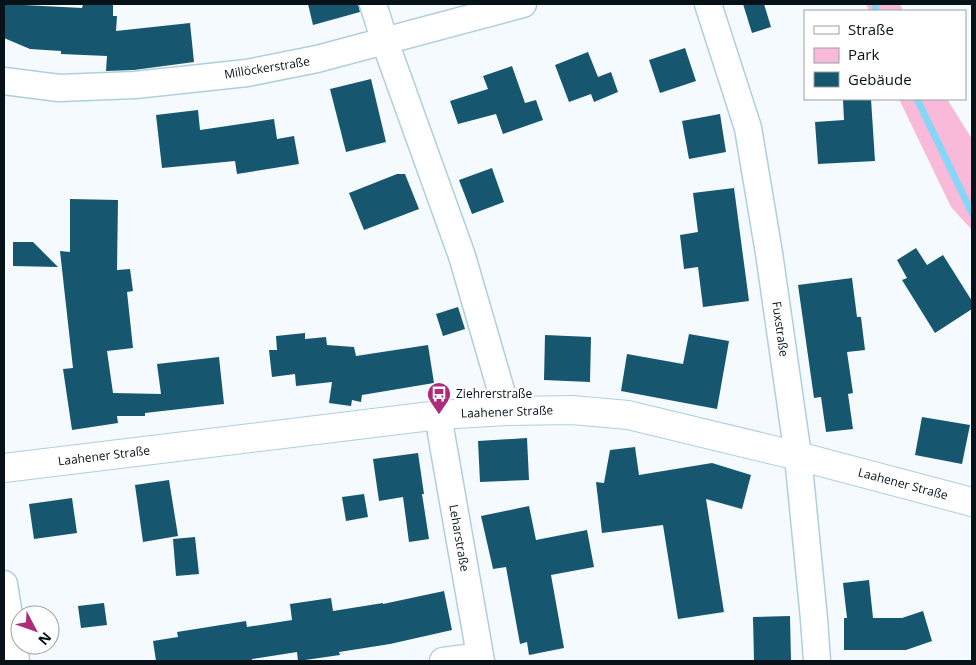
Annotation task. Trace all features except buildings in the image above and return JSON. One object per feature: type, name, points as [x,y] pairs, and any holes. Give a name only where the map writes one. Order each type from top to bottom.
[{"type":"street","points":[[373,4],[462,256],[507,411]]},
{"type":"street","name":"Millöckerstraße","points":[[4,81],[59,88],[135,85],[247,73],[317,59],[385,42],[523,4]]},
{"type":"street","name":"Fuxstraße","points":[[708,4],[748,128],[770,253],[798,456],[817,661]]},
{"type":"street","name":"Laahener Straße","points":[[4,468],[440,415],[572,410],[628,415],[798,456],[972,502]]},
{"type":"street","name":"Leharstraße","points":[[440,415],[441,433],[480,658]]},
{"type":"street","points":[[4,584],[16,661]]},
{"type":"street","points":[[443,661],[480,658]]},
{"type":"green space","points":[[866,4],[900,4],[903,10],[869,10]]},
{"type":"green space","points":[[899,100],[948,100],[972,139],[972,230],[951,207]]},
{"type":"waterway","points":[[875,4],[876,10]]},
{"type":"waterway","points":[[917,100],[972,213]]},
{"type":"place","name":"Ziehrerstraße","points":[[439,415]]}]
